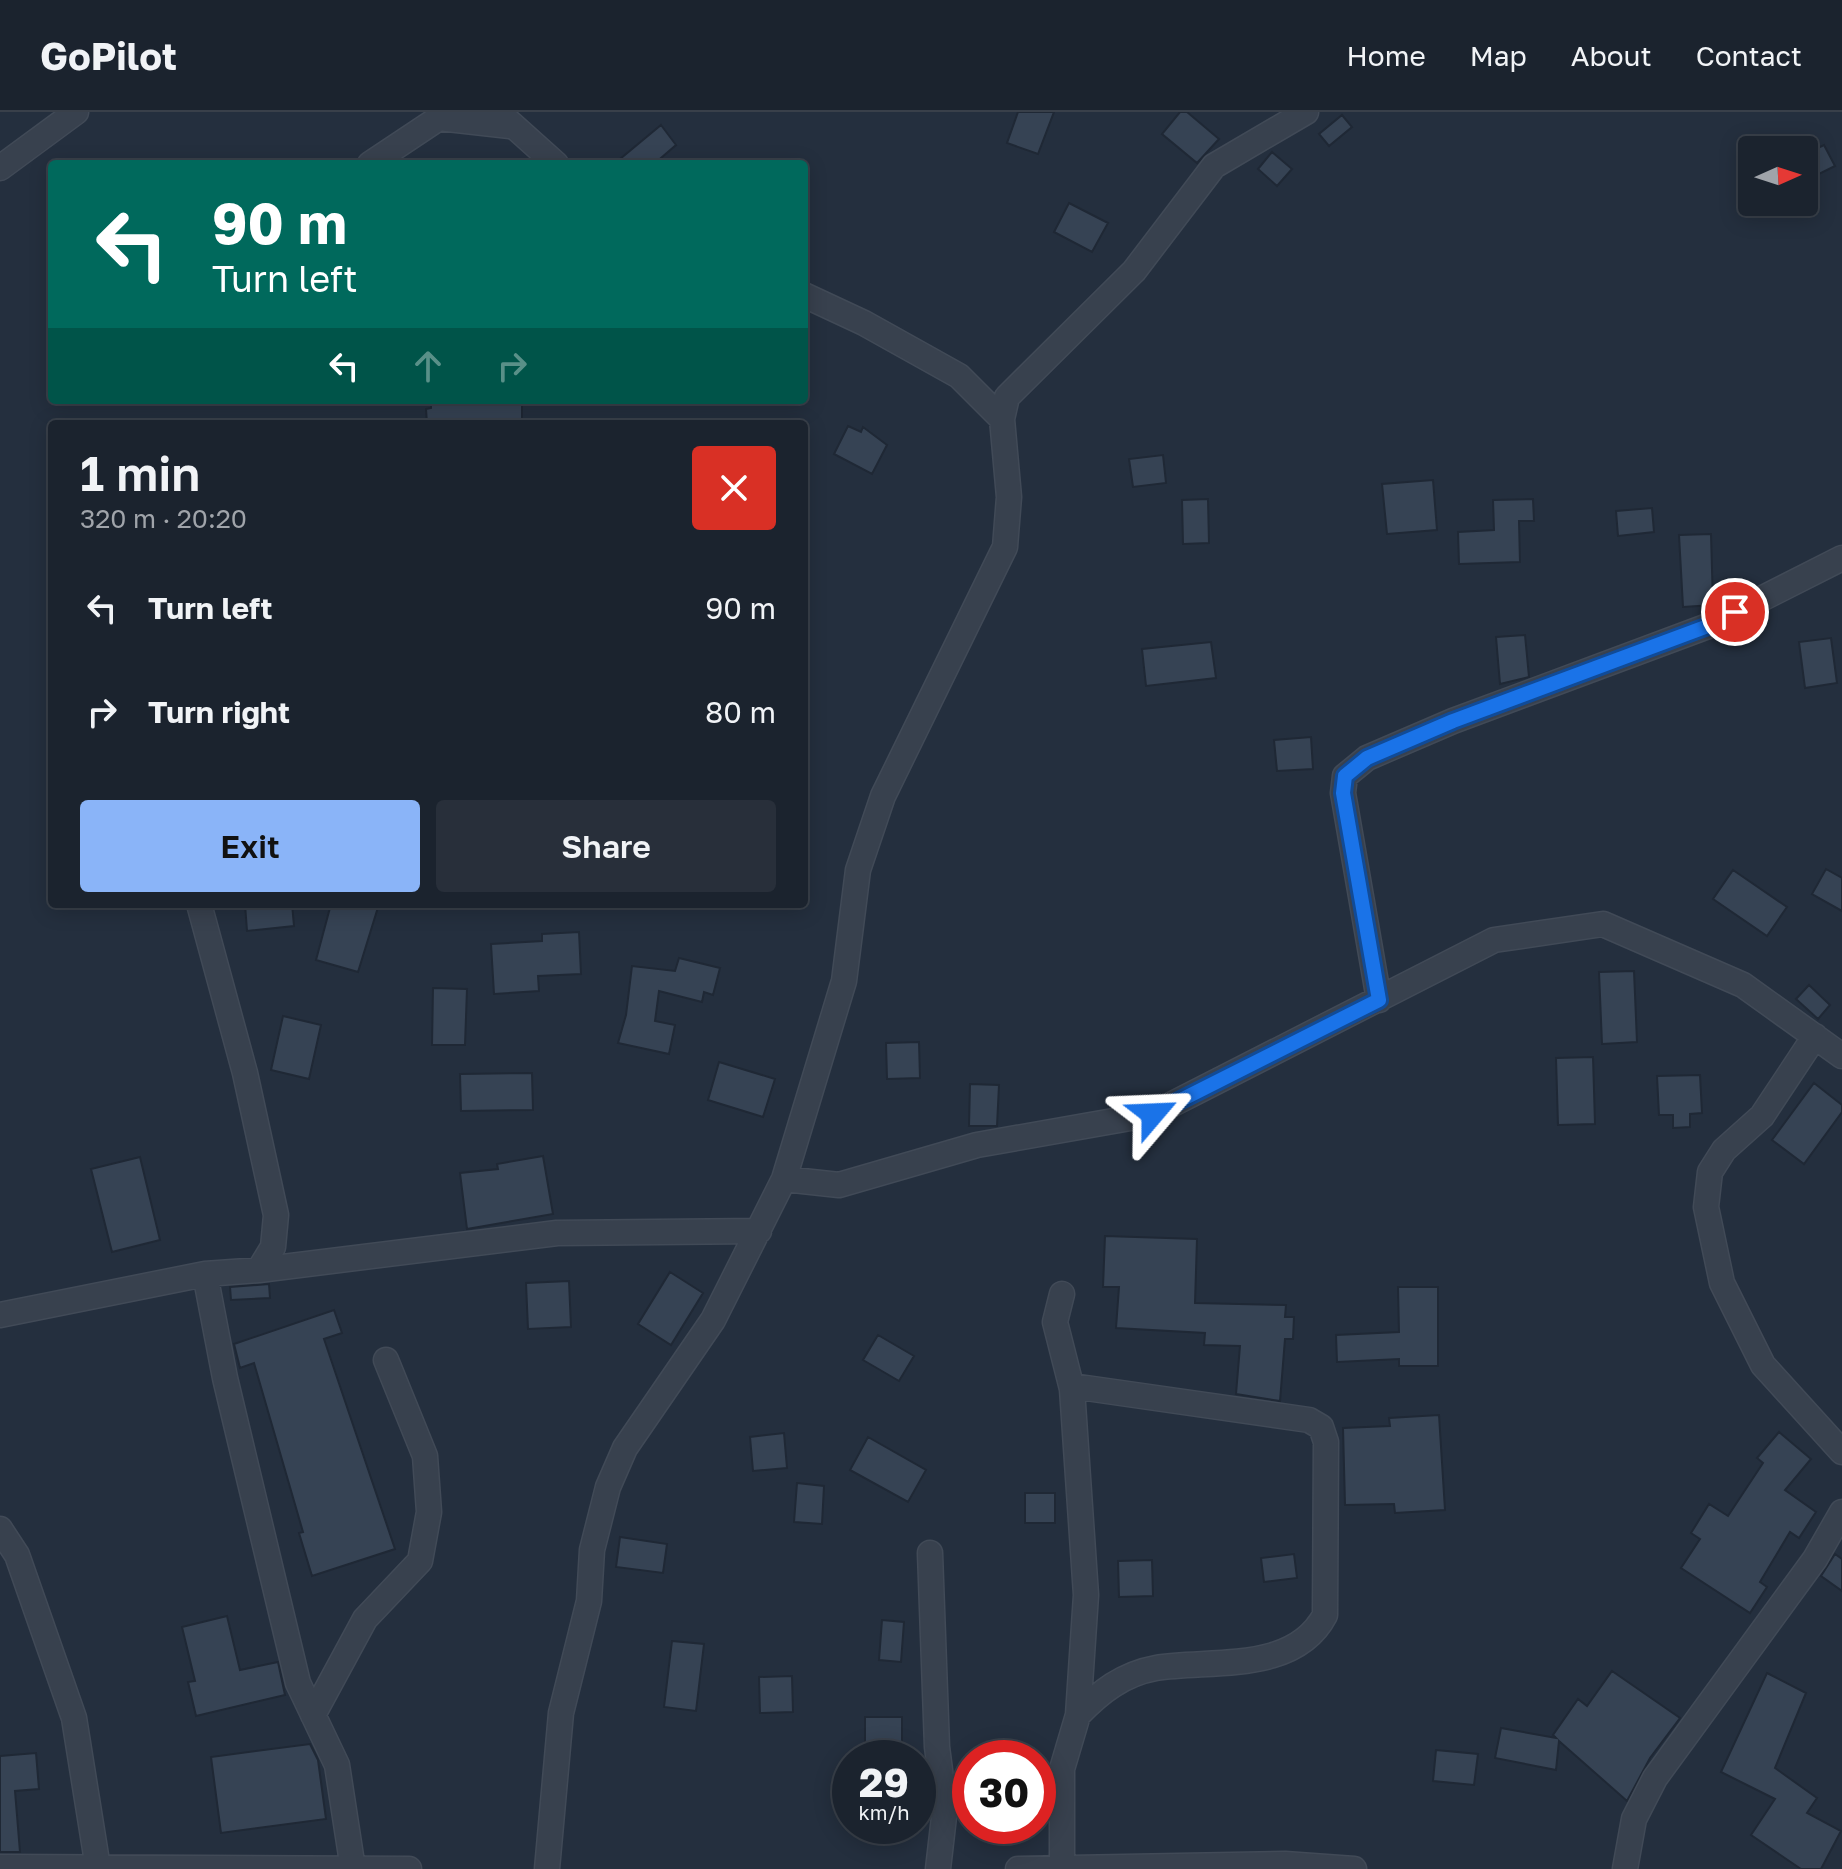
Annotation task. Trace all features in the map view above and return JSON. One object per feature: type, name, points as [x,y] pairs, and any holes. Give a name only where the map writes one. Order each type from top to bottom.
[{"type":"street","points":[[0,168],[76,112]]},
{"type":"street","points":[[531,1869],[547,1869],[561,1713],[589,1601],[592,1550],[608,1487],[625,1448],[713,1320],[784,1179],[844,981],[858,870],[883,796],[1005,547],[1009,497],[1002,419],[1007,397],[1134,271],[1214,166],[1306,112]]},
{"type":"street","points":[[376,160],[439,115],[504,119],[551,160]]},
{"type":"street","points":[[808,297],[864,323],[959,376],[1002,419]]},
{"type":"street","points":[[1379,1000],[1343,793],[1345,776],[1367,758],[1453,721],[1708,626],[1842,558]]},
{"type":"street","points":[[200,908],[245,1073],[276,1215],[273,1247],[259,1270]]},
{"type":"street","points":[[784,1179],[839,1185],[977,1145],[1153,1114],[1494,940],[1603,924],[1743,985],[1842,1056]]},
{"type":"street","points":[[1815,1036],[1762,1116],[1724,1150],[1710,1172],[1706,1207],[1722,1283],[1763,1365],[1842,1452]]},
{"type":"street","points":[[0,1315],[205,1274],[557,1233],[759,1231]]},
{"type":"street","points":[[205,1274],[225,1378],[298,1683],[337,1765],[353,1869]]},
{"type":"street","points":[[1062,1294],[1055,1322],[1072,1386],[1086,1595],[1078,1715],[1062,1769],[1062,1868]]},
{"type":"street","points":[[313,1715],[365,1619],[420,1561],[429,1512],[425,1456],[386,1360]]},
{"type":"street","points":[[1072,1386],[1309,1420],[1321,1427],[1326,1442],[1325,1615],[1316,1632],[1300,1645],[1269,1656],[1214,1665],[1154,1668],[1105,1687],[1078,1715]]},
{"type":"street","points":[[1625,1869],[1634,1819],[1655,1778],[1815,1559],[1842,1512]]},
{"type":"street","points":[[0,1529],[17,1555],[74,1718],[98,1868]]},
{"type":"street","points":[[930,1553],[937,1747],[945,1808],[938,1869]]},
{"type":"street","points":[[1018,1869],[1285,1864],[1354,1869]]},
{"type":"street","points":[[0,1867],[409,1869]]},
{"type":"building","points":[[1018,112],[1054,112],[1038,154],[1007,143]]},
{"type":"building","points":[[1180,112],[1187,112],[1219,139],[1197,163],[1162,134]]},
{"type":"building","points":[[1342,115],[1352,127],[1329,146],[1319,134]]},
{"type":"building","points":[[661,125],[676,145],[659,160],[619,160]]},
{"type":"building","points":[[1824,145],[1835,166],[1818,174],[1818,148]]},
{"type":"building","points":[[1272,152],[1292,169],[1277,186],[1258,169]]},
{"type":"building","points":[[1069,203],[1108,223],[1092,252],[1054,232]]},
{"type":"building","points":[[431,404],[522,404],[522,420],[427,420],[426,409],[431,408]]},
{"type":"building","points":[[848,426],[861,432],[863,427],[887,445],[872,474],[834,454]]},
{"type":"building","points":[[1163,455],[1166,483],[1133,487],[1129,459]]},
{"type":"building","points":[[1433,480],[1437,530],[1387,534],[1382,484]]},
{"type":"building","points":[[1208,499],[1209,543],[1183,544],[1182,500]]},
{"type":"building","points":[[1533,499],[1534,521],[1519,521],[1520,562],[1459,564],[1458,532],[1494,530],[1493,500]]},
{"type":"building","points":[[1652,508],[1654,532],[1618,536],[1616,511]]},
{"type":"building","points":[[1711,534],[1713,605],[1683,607],[1679,535]]},
{"type":"building","points":[[1525,635],[1529,677],[1500,684],[1496,637]]},
{"type":"building","points":[[1831,638],[1837,683],[1805,688],[1799,642]]},
{"type":"building","points":[[1211,642],[1216,678],[1146,686],[1142,649]]},
{"type":"building","points":[[1311,737],[1313,769],[1277,771],[1274,740]]},
{"type":"building","points":[[1826,869],[1842,878],[1842,911],[1812,894]]},
{"type":"building","points":[[1733,870],[1787,907],[1767,936],[1713,899]]},
{"type":"building","points":[[245,908],[292,908],[294,926],[247,931]]},
{"type":"building","points":[[330,908],[378,908],[358,972],[316,960]]},
{"type":"building","points":[[579,932],[581,974],[538,976],[539,991],[494,994],[491,944],[542,941],[542,934]]},
{"type":"building","points":[[679,958],[720,968],[713,995],[704,992],[702,1002],[659,991],[655,1021],[675,1025],[669,1054],[618,1043],[626,1015],[632,966],[675,971]]},
{"type":"building","points":[[1634,971],[1637,1042],[1602,1044],[1599,972]]},
{"type":"building","points":[[1809,985],[1830,1005],[1818,1019],[1796,999]]},
{"type":"building","points":[[433,988],[467,989],[465,1045],[432,1045]]},
{"type":"building","points":[[283,1016],[321,1025],[309,1079],[271,1070]]},
{"type":"building","points":[[919,1042],[920,1078],[887,1079],[886,1043]]},
{"type":"building","points":[[1593,1057],[1595,1124],[1558,1125],[1556,1058]]},
{"type":"building","points":[[719,1062],[775,1079],[763,1117],[708,1100]]},
{"type":"building","points":[[532,1073],[533,1110],[461,1111],[460,1074]]},
{"type":"building","points":[[1700,1075],[1702,1113],[1690,1114],[1690,1127],[1673,1128],[1673,1115],[1659,1115],[1657,1076]]},
{"type":"building","points":[[1814,1083],[1842,1105],[1842,1112],[1804,1164],[1772,1140]]},
{"type":"building","points":[[970,1084],[999,1085],[997,1126],[969,1126]]},
{"type":"building","points":[[543,1156],[553,1214],[467,1229],[460,1173],[498,1169],[497,1164]]},
{"type":"building","points":[[140,1157],[160,1240],[112,1252],[91,1169]]},
{"type":"building","points":[[1105,1236],[1197,1239],[1195,1303],[1286,1305],[1285,1317],[1294,1317],[1293,1339],[1285,1339],[1280,1401],[1236,1394],[1240,1346],[1204,1345],[1205,1333],[1116,1328],[1119,1287],[1103,1287]]},
{"type":"building","points":[[670,1272],[703,1293],[671,1345],[638,1324]]},
{"type":"building","points":[[569,1281],[571,1327],[528,1329],[526,1283]]},
{"type":"building","points":[[269,1284],[270,1298],[231,1300],[230,1287]]},
{"type":"building","points":[[1398,1287],[1438,1287],[1438,1366],[1399,1366],[1399,1359],[1337,1362],[1336,1335],[1399,1332]]},
{"type":"building","points":[[334,1310],[342,1333],[324,1339],[395,1549],[312,1576],[299,1533],[303,1532],[254,1363],[240,1368],[234,1344]]},
{"type":"building","points":[[878,1335],[914,1356],[899,1381],[863,1360]]},
{"type":"building","points":[[1439,1415],[1445,1510],[1395,1513],[1394,1504],[1345,1505],[1343,1428],[1390,1426],[1389,1418]]},
{"type":"building","points":[[1779,1432],[1811,1459],[1785,1490],[1816,1512],[1799,1538],[1790,1532],[1760,1582],[1767,1587],[1750,1613],[1681,1568],[1700,1539],[1691,1533],[1709,1504],[1728,1516],[1763,1463],[1757,1458]]},
{"type":"building","points":[[784,1433],[787,1468],[753,1471],[750,1437]]},
{"type":"building","points":[[868,1437],[926,1470],[908,1502],[850,1470]]},
{"type":"building","points":[[797,1483],[824,1486],[822,1524],[794,1522]]},
{"type":"building","points":[[1025,1493],[1055,1493],[1055,1523],[1025,1523]]},
{"type":"building","points":[[620,1537],[667,1544],[663,1573],[616,1567]]},
{"type":"building","points":[[1294,1554],[1297,1578],[1264,1582],[1261,1558]]},
{"type":"building","points":[[1835,1554],[1842,1559],[1842,1591],[1821,1576]]},
{"type":"building","points":[[1152,1560],[1153,1596],[1119,1597],[1118,1561]]},
{"type":"building","points":[[227,1616],[240,1670],[278,1662],[285,1695],[196,1716],[188,1682],[195,1681],[182,1627]]},
{"type":"building","points":[[882,1620],[904,1622],[901,1662],[879,1660]]},
{"type":"building","points":[[672,1641],[704,1644],[696,1711],[664,1707]]},
{"type":"building","points":[[1612,1671],[1680,1718],[1650,1758],[1627,1801],[1559,1741],[1556,1770],[1495,1758],[1501,1728],[1556,1738],[1553,1735],[1578,1699],[1587,1706]]},
{"type":"building","points":[[1767,1673],[1806,1693],[1775,1768],[1817,1798],[1807,1813],[1841,1831],[1821,1869],[1801,1869],[1751,1835],[1775,1799],[1721,1772]]},
{"type":"building","points":[[792,1676],[793,1712],[760,1713],[759,1677]]},
{"type":"building","points":[[865,1717],[902,1717],[902,1740],[865,1740]]},
{"type":"building","points":[[310,1744],[318,1760],[326,1819],[221,1833],[211,1757]]},
{"type":"building","points":[[1436,1750],[1478,1754],[1474,1785],[1433,1781]]},
{"type":"building","points":[[36,1753],[39,1789],[15,1791],[20,1852],[0,1852],[0,1756]]},
{"type":"route","points":[[1153,1114],[1379,1000],[1343,793],[1345,776],[1367,758],[1453,721],[1708,626],[1735,612]]}]
